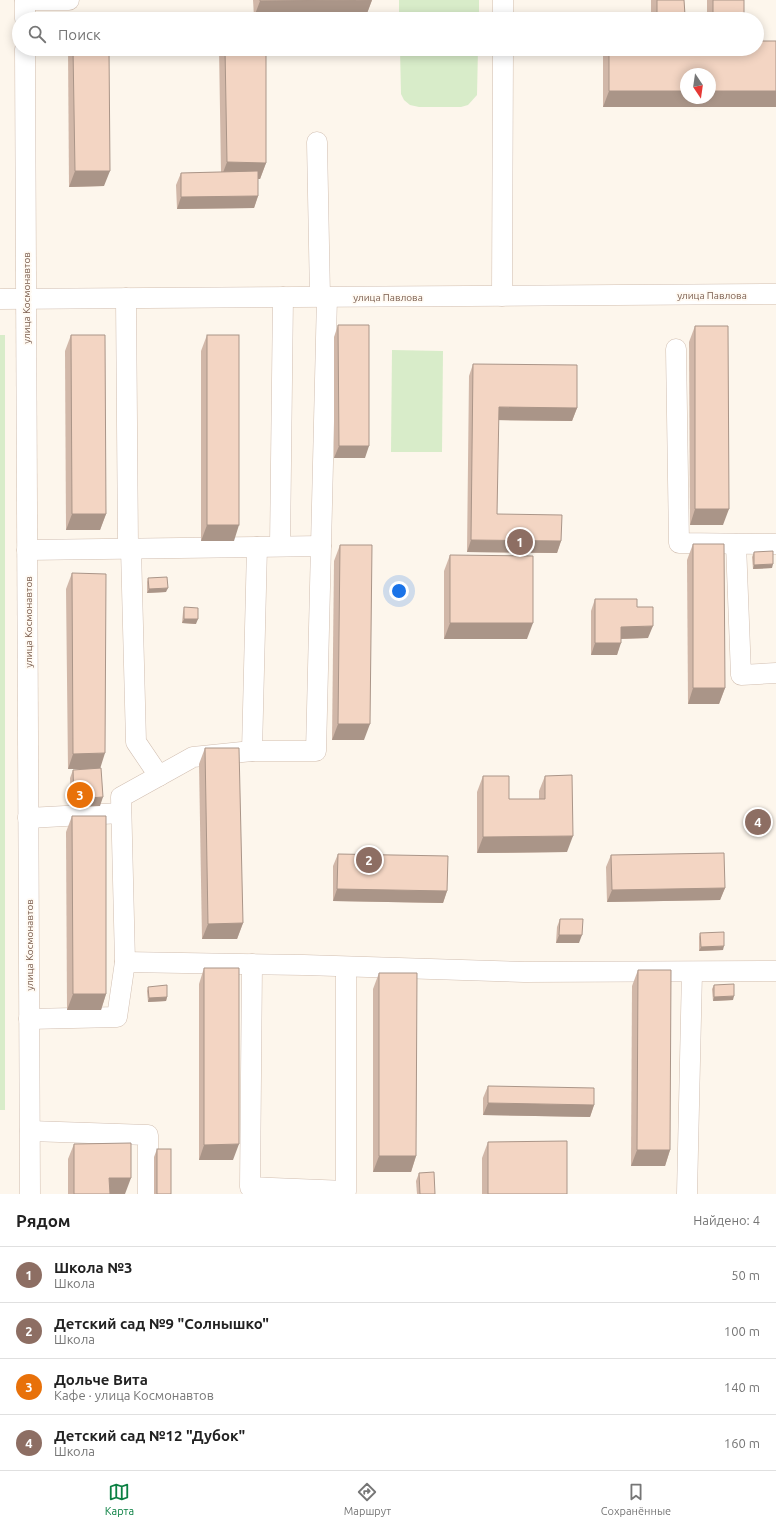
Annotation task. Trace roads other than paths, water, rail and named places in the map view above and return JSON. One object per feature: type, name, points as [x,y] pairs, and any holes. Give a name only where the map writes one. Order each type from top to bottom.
[{"type":"street","points":[[25,12],[25,0],[68,0]]},
{"type":"street","points":[[503,0],[503,12]]},
{"type":"street","name":"улица Космонавтов","points":[[25,56],[30,1194]]},
{"type":"street","points":[[502,296],[503,56]]},
{"type":"street","points":[[29,1019],[117,1017],[124,962],[121,797],[193,757],[252,751],[316,751],[321,546],[323,297],[316,142]]},
{"type":"street","name":"улица Павлова","points":[[0,299],[776,294]]},
{"type":"street","points":[[280,546],[283,297]]},
{"type":"street","points":[[126,298],[129,549],[136,742],[159,776]]},
{"type":"street","points":[[676,348],[679,543],[776,544]]},
{"type":"street","points":[[736,544],[741,675],[776,673]]},
{"type":"street","points":[[27,550],[321,546]]},
{"type":"street","points":[[252,751],[257,547]]},
{"type":"street","points":[[28,818],[121,813]]},
{"type":"street","points":[[124,962],[524,972],[776,971]]},
{"type":"street","points":[[252,964],[250,1187],[346,1191],[346,967]]},
{"type":"street","points":[[687,1194],[692,972]]},
{"type":"street","points":[[30,1131],[148,1135],[148,1194]]},
{"type":"place","name":"Школа №3","points":[[520,542]]},
{"type":"place","name":"Дольче Вита","points":[[80,795]]},
{"type":"place","name":"Детский сад №12 \"Дубок\"","points":[[758,822]]},
{"type":"place","name":"Детский сад №9 \"Солнышко\"","points":[[369,860]]}]
